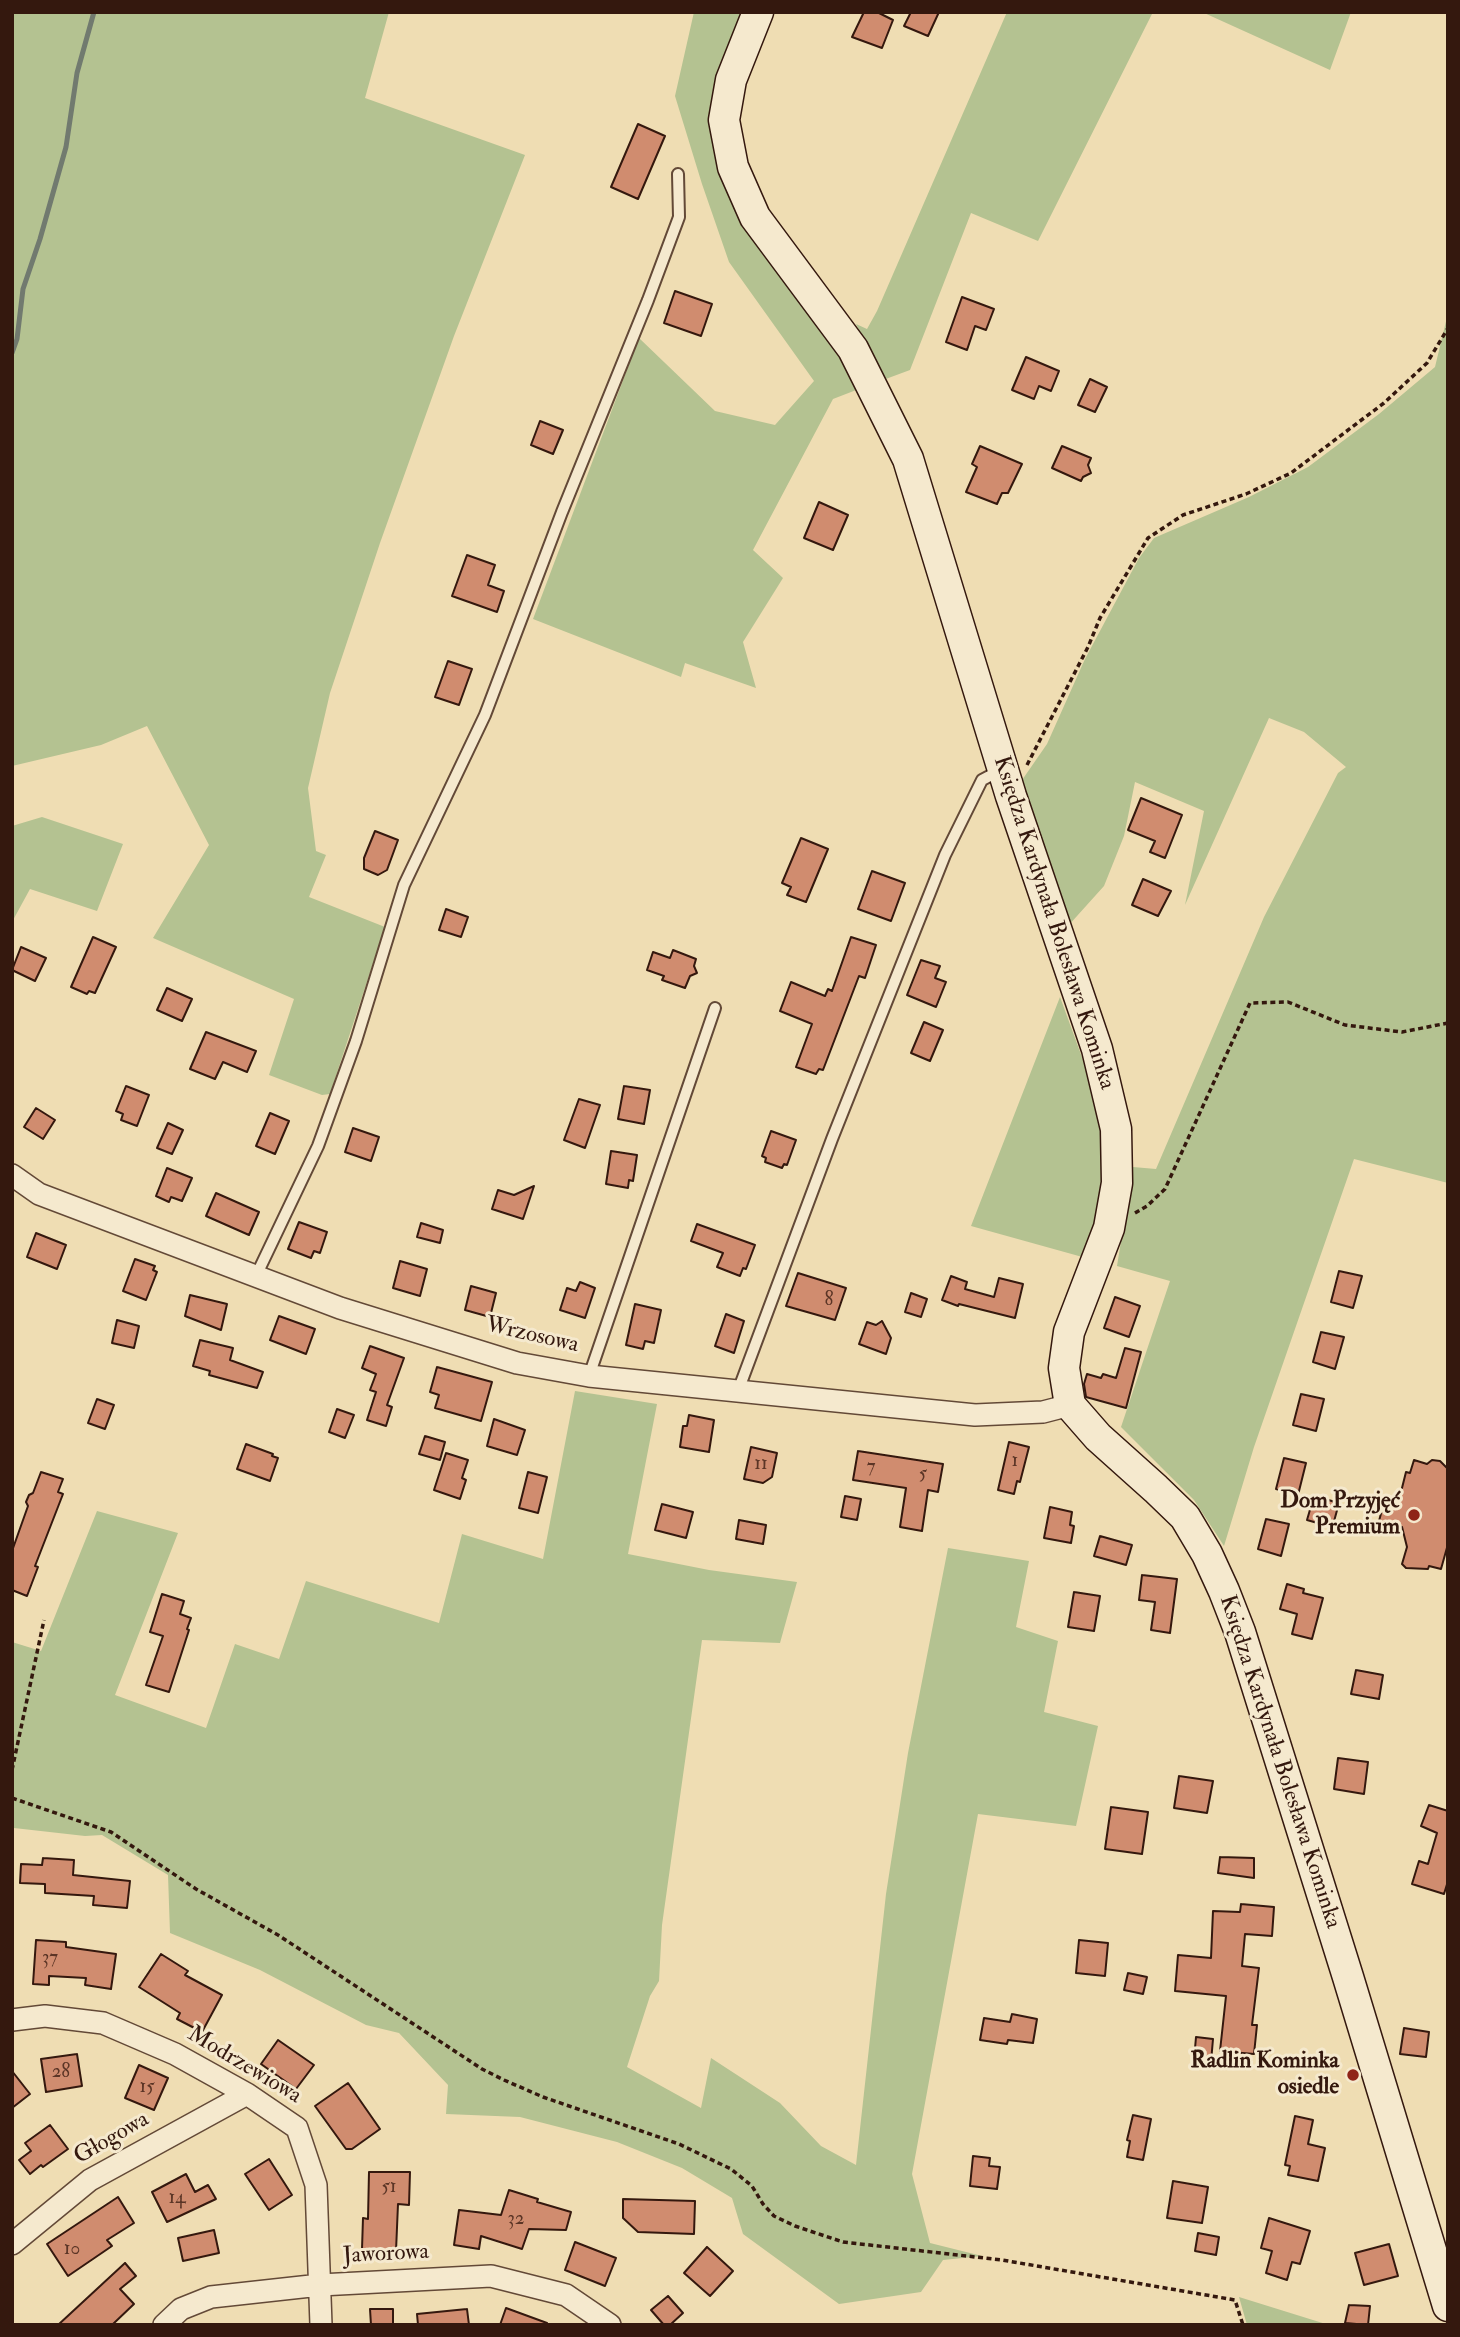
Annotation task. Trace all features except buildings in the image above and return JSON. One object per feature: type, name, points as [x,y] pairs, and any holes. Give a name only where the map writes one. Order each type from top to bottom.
[{"type":"street","name":"Księdza Kardynała Bolesława Kominka","points":[[758,12],[731,80],[724,120],[733,167],[755,217],[853,349],[908,459],[1007,783],[1097,1049],[1116,1129],[1116,1182],[1109,1228],[1069,1332],[1064,1368],[1070,1405],[1098,1437],[1185,1517],[1207,1554],[1224,1591],[1240,1632],[1448,2306]]},
{"type":"street","name":"Wrzosowa","points":[[12,1175],[39,1194],[340,1308],[517,1363],[589,1376],[975,1415],[1043,1412],[1070,1405]]},
{"type":"street","name":"Modrzewiowa","points":[[12,2020],[45,2016],[103,2023],[175,2054],[247,2094],[297,2128],[316,2185],[321,2325]]},
{"type":"street","name":"Głogowa","points":[[12,2244],[90,2180],[247,2094]]},
{"type":"street","name":"Jaworowa","points":[[164,2325],[181,2309],[211,2297],[320,2285],[491,2276],[566,2295],[610,2325]]},
{"type":"lane","points":[[256,1276],[318,1146],[356,1041],[404,885],[485,715],[562,512],[648,300],[679,217],[678,174]]},
{"type":"lane","points":[[738,1391],[832,1139],[945,855],[982,780],[1007,783]]},
{"type":"lane","points":[[589,1376],[715,1009]]},
{"type":"path","points":[[1007,783],[1083,658],[1100,618],[1148,538],[1184,515],[1246,495],[1291,473],[1346,433],[1410,379],[1427,363],[1448,328]]},
{"type":"path","points":[[1109,1228],[1147,1206],[1165,1189],[1250,1003],[1288,1002],[1345,1025],[1402,1032],[1448,1023]]},
{"type":"path","points":[[12,1770],[44,1620]]},
{"type":"path","points":[[12,1798],[111,1832],[196,1889],[278,1935],[482,2069],[542,2097],[679,2144],[732,2168],[752,2186],[774,2216],[795,2226],[843,2242],[1002,2260],[1235,2300],[1243,2325]]},
{"type":"green space","points":[[12,12],[389,12],[365,98],[525,155],[454,336],[380,543],[330,693],[308,788],[316,851],[326,855],[309,897],[385,927],[330,1094],[322,1095],[269,1075],[294,999],[153,938],[209,845],[147,726],[101,745],[12,766]]},
{"type":"green space","points":[[694,12],[748,12],[722,165],[864,387],[833,399],[753,550],[783,578],[743,642],[756,688],[685,663],[681,677],[533,619],[639,338],[715,411],[775,425],[814,381],[729,262],[702,184],[675,96]]},
{"type":"green space","points":[[1007,12],[1153,12],[1038,241],[971,213],[910,370],[883,380],[856,324],[867,329],[877,311]]},
{"type":"green space","points":[[1202,12],[1351,12],[1330,70]]},
{"type":"green space","points":[[1448,313],[1448,1183],[1354,1159],[1254,1447],[1224,1546],[1194,1500],[1121,1427],[1170,1281],[1117,1266],[1133,1167],[1156,1169],[1264,917],[1338,773],[1346,767],[1304,732],[1269,718],[1185,905],[1204,811],[1135,782],[1124,836],[1104,886],[1059,936],[1011,796],[1047,744],[1085,659],[1139,558],[1154,538],[1249,497],[1308,467],[1379,414],[1435,367]]},
{"type":"green space","points":[[42,817],[123,844],[97,911],[30,889],[12,922],[12,826]]},
{"type":"green space","points":[[1060,997],[1102,1112],[1108,1187],[1086,1258],[971,1226]]},
{"type":"green space","points":[[575,1391],[657,1404],[628,1554],[709,1570],[797,1582],[780,1643],[702,1640],[662,1925],[659,1981],[650,1996],[627,2067],[701,2108],[711,2058],[780,2103],[821,2146],[856,2165],[886,1894],[908,1753],[948,1548],[1029,1561],[1016,1627],[1058,1641],[1044,1712],[1098,1726],[1076,1826],[978,1814],[912,2174],[930,2243],[982,2256],[943,2260],[921,2292],[839,2304],[743,2234],[732,2198],[682,2168],[617,2142],[520,2117],[446,2114],[448,2085],[399,2033],[366,2025],[260,1970],[170,1933],[168,1875],[102,1835],[85,1836],[14,1828],[12,1835],[12,1642],[41,1651],[97,1511],[178,1533],[115,1695],[206,1728],[235,1644],[279,1659],[306,1581],[439,1623],[462,1534],[543,1559]]},
{"type":"green space","points":[[1239,2297],[1329,2325],[1247,2325]]},
{"type":"waterway","points":[[12,353],[17,339],[23,289],[66,147],[77,73],[94,12]]},
{"type":"place","name":"Dom Przyjęć Premium","points":[[1414,1515]]},
{"type":"place","name":"Radlin Kominka osiedle","points":[[1353,2075]]}]
